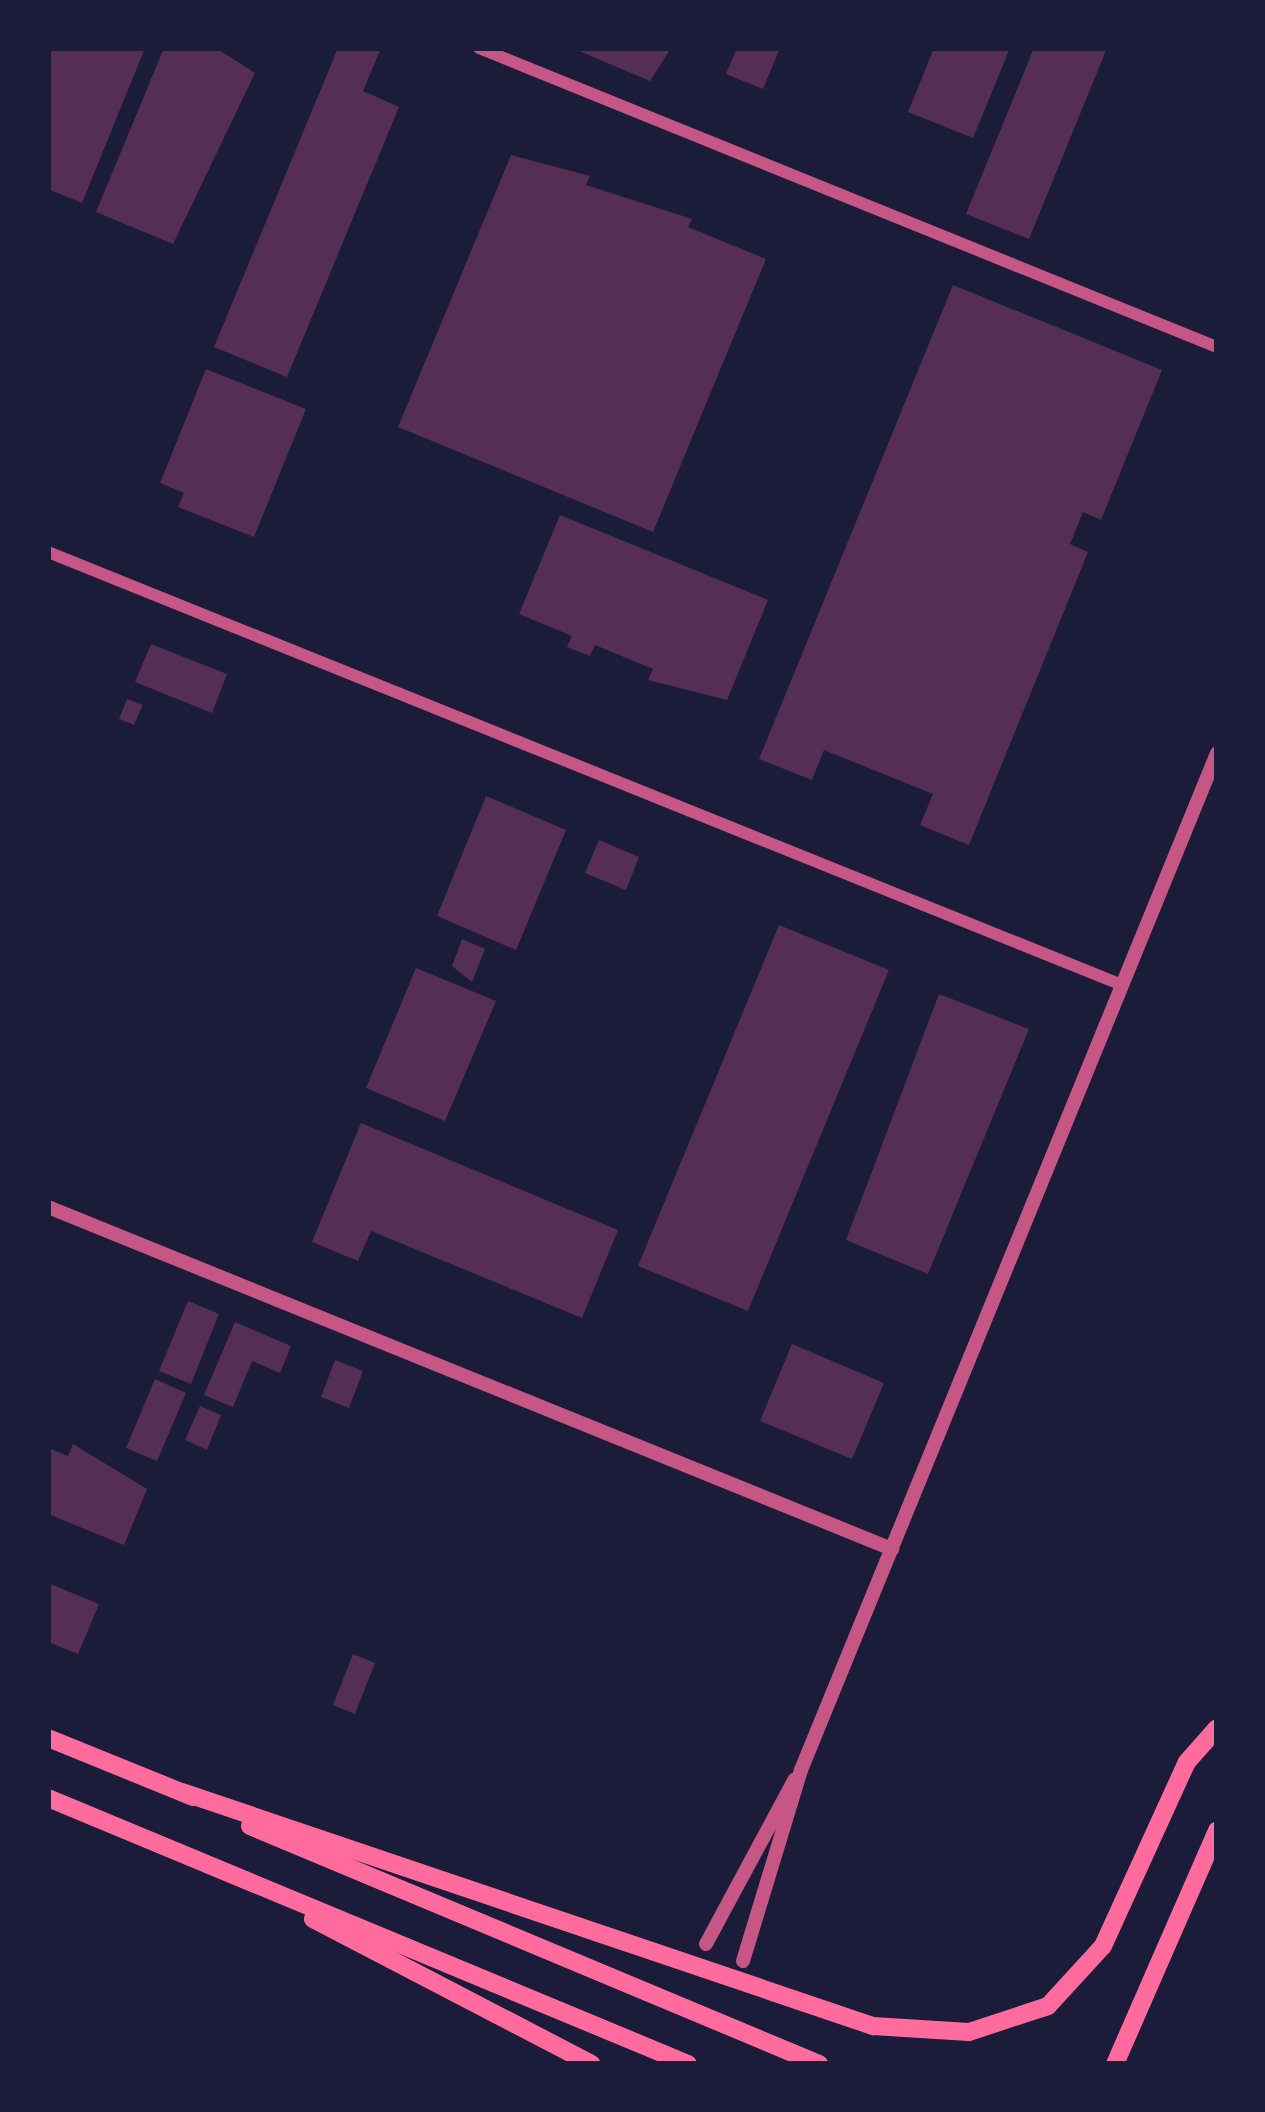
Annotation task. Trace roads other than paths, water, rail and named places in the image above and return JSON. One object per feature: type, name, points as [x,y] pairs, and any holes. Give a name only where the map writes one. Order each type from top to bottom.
[{"type":"highway","points":[[48,1738],[182,1792],[873,2026],[969,2032],[1048,2006],[1102,1946],[1187,1762],[1217,1729]]},
{"type":"highway","points":[[182,1792],[357,1878],[819,2064]]},
{"type":"highway","points":[[48,1798],[688,2064]]},
{"type":"highway","points":[[1115,2064],[1217,1830]]},
{"type":"highway","points":[[180,1850],[591,2064]]},
{"type":"street","points":[[479,48],[1217,347]]},
{"type":"street","points":[[48,552],[1122,985]]},
{"type":"street","points":[[742,1961],[801,1770],[1217,753]]},
{"type":"street","points":[[48,1207],[892,1549]]},
{"type":"street","points":[[706,1944],[801,1770]]}]
